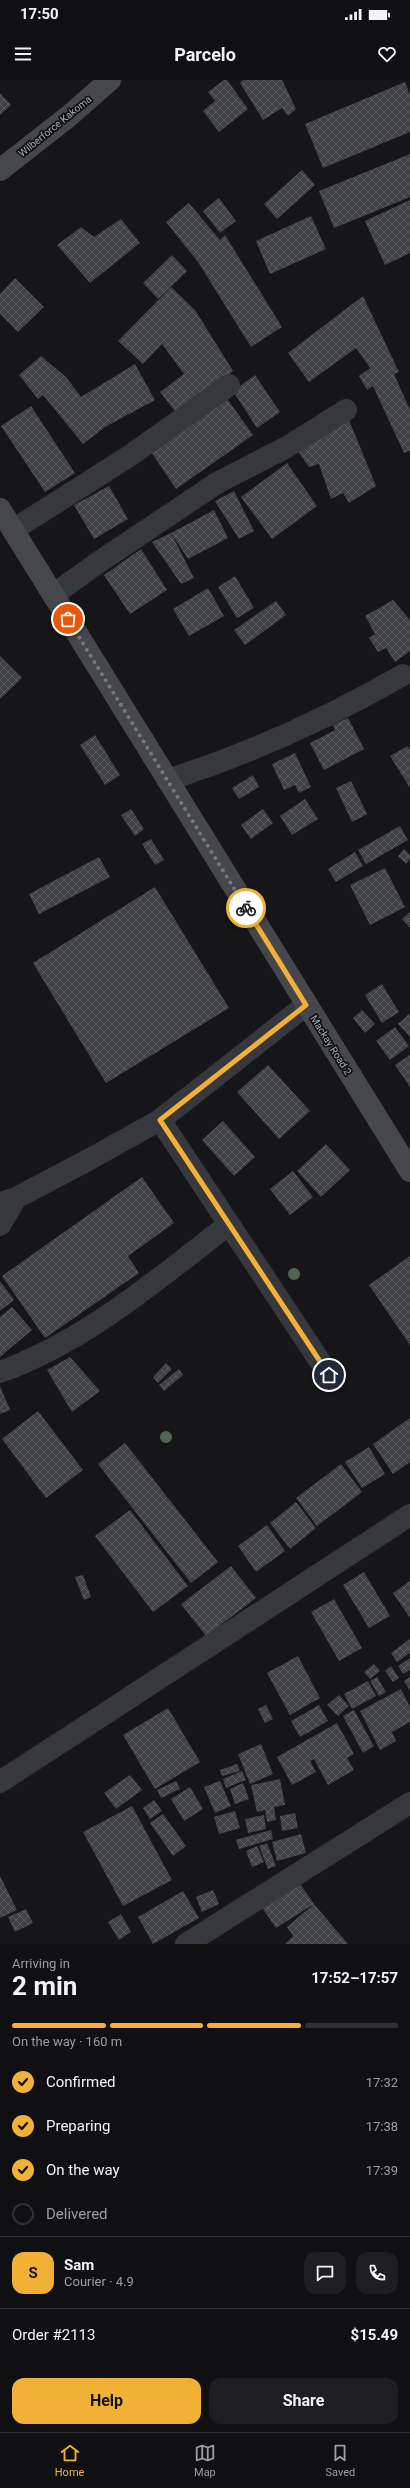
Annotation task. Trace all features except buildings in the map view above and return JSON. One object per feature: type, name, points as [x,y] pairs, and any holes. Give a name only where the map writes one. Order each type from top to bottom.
[{"type":"street","name":"Wilberforce Kakoma","points":[[0,170],[69,116],[110,80]]},
{"type":"street","points":[[13,530],[131,454],[229,384]]},
{"type":"street","points":[[53,595],[96,564],[217,483],[287,447],[346,410]]},
{"type":"street","name":"Mackay Road 2","points":[[0,509],[410,1171]]},
{"type":"street","points":[[167,780],[222,762],[275,741],[403,675]]},
{"type":"street","points":[[0,1226],[8,1200],[160,1120],[306,1005]]},
{"type":"street","points":[[160,1120],[329,1375]]},
{"type":"street","points":[[0,1372],[30,1362],[91,1327],[148,1287],[229,1224]]},
{"type":"street","points":[[0,1782],[410,1515]]},
{"type":"street","points":[[186,1944],[410,1803]]},
{"type":"way so far","points":[[68,619],[246,908]]},
{"type":"route","points":[[246,908],[306,1005],[160,1120],[329,1375]]}]
